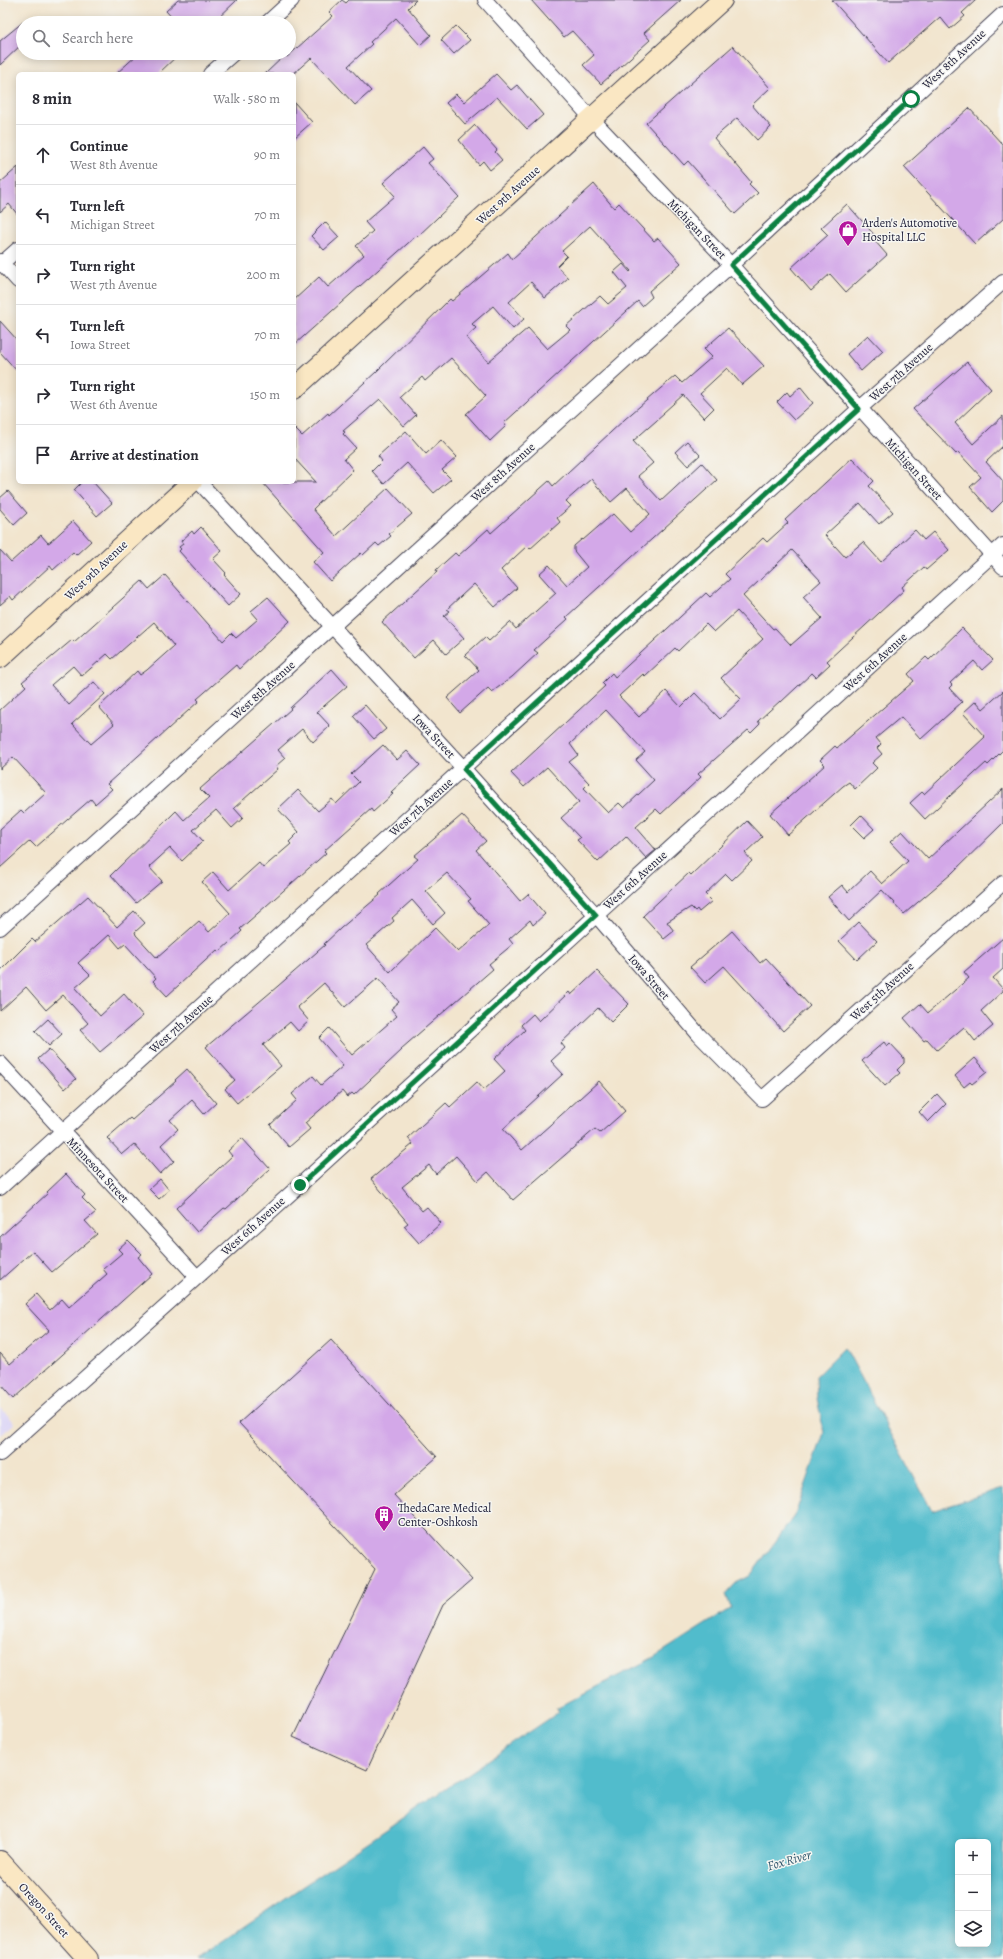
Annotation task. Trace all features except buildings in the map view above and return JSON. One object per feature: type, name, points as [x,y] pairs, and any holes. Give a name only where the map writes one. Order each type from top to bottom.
[{"type":"main road","name":"West 9th Avenue","points":[[296,388],[722,0]]},
{"type":"main road","name":"West 9th Avenue","points":[[0,658],[190,484]]},
{"type":"main road","name":"Oregon Street","points":[[0,1861],[88,1959]]},
{"type":"street","points":[[274,16],[292,0]]},
{"type":"street","name":"Michigan Street","points":[[485,0],[592,119],[731,265],[859,409],[1003,567]]},
{"type":"street","name":"West 8th Avenue","points":[[0,928],[731,265],[1003,14]]},
{"type":"street","points":[[212,72],[226,60]]},
{"type":"street","points":[[16,251],[1,263],[16,279]]},
{"type":"street","name":"West 7th Avenue","points":[[0,1188],[464,769],[859,409],[1003,282]]},
{"type":"street","name":"Iowa Street","points":[[201,484],[333,626],[596,915],[699,1035],[762,1099]]},
{"type":"street","name":"West 6th Avenue","points":[[0,1454],[1003,545]]},
{"type":"street","name":"West 5th Avenue","points":[[762,1099],[1003,883]]},
{"type":"street","name":"Minnesota Street","points":[[0,1062],[197,1277]]},
{"type":"shaded area","points":[[0,1407],[15,1423],[0,1436]]},
{"type":"water","name":"Fox River","points":[[845,1347],[932,1511],[1003,1488],[1003,1959],[196,1959],[559,1712],[557,1708],[654,1657],[731,1608],[726,1594],[736,1583],[750,1576],[795,1515],[824,1433],[817,1398],[816,1376]]},
{"type":"place","name":"Arden's Automotive Hospital LLC","points":[[848,247]]},
{"type":"place","name":"ThedaCare Medical Center-Oshkosh","points":[[384,1532]]},
{"type":"route","points":[[300,1185],[596,915],[464,769],[859,409],[731,265],[911,99]]}]
